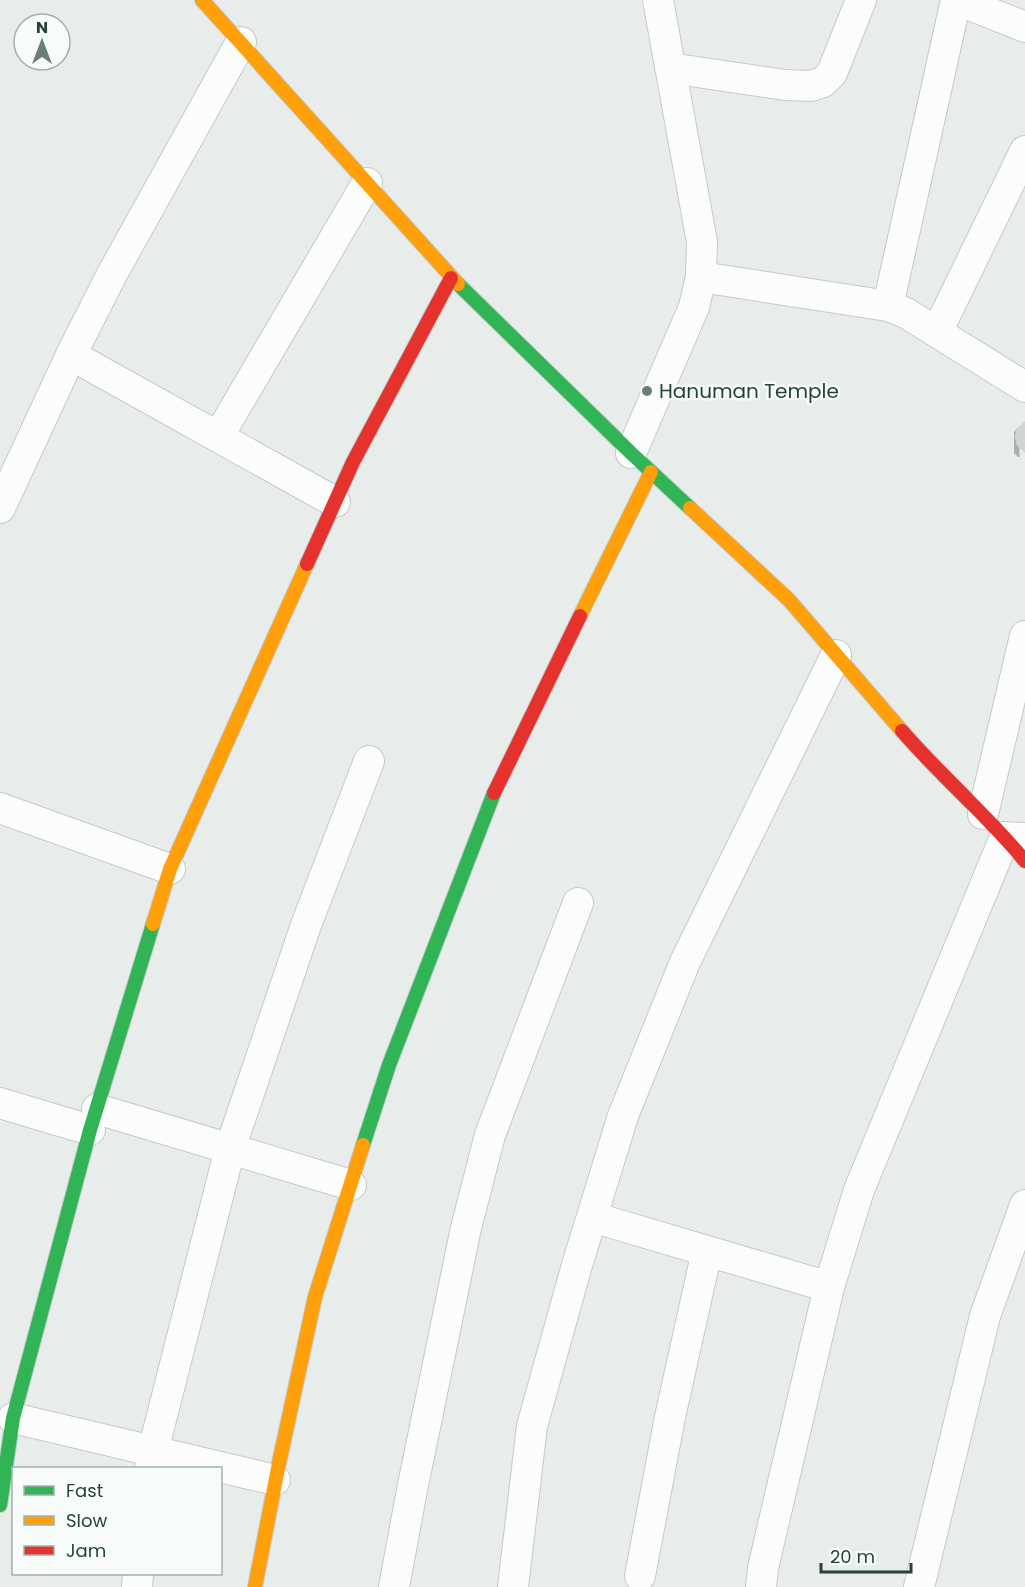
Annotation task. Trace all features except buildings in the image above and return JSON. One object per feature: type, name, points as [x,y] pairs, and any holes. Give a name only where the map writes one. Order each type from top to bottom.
[{"type":"street","points":[[202,0],[452,278],[641,462],[789,600],[917,748],[983,814],[1015,837],[1025,861]]},
{"type":"street","points":[[255,1587],[275,1480],[315,1297],[389,1065],[497,786],[641,462],[694,307],[701,277],[702,242],[658,0]]},
{"type":"street","points":[[670,68],[785,85],[810,86],[823,82],[832,73],[861,0]]},
{"type":"street","points":[[888,306],[957,0],[1025,27]]},
{"type":"street","points":[[0,508],[71,355],[111,276],[241,42]]},
{"type":"street","points":[[937,332],[1025,151]]},
{"type":"street","points":[[218,437],[367,183]]},
{"type":"street","points":[[701,277],[888,306],[906,313],[1025,387]]},
{"type":"street","points":[[0,1505],[11,1399],[93,1119],[170,869],[353,462],[452,278]]},
{"type":"street","points":[[71,355],[335,502]]},
{"type":"street","points":[[983,814],[1025,636]]},
{"type":"street","points":[[513,1587],[532,1426],[577,1265],[623,1116],[685,962],[836,655]]},
{"type":"street","points":[[152,1460],[230,1149],[306,925],[369,761]]},
{"type":"street","points":[[0,808],[170,869]]},
{"type":"street","points":[[761,1587],[763,1568],[829,1287],[859,1190],[1015,837]]},
{"type":"street","points":[[394,1587],[466,1228],[490,1135],[579,903]]},
{"type":"street","points":[[0,1103],[93,1119],[230,1149],[351,1185]]},
{"type":"street","points":[[919,1587],[985,1316],[1025,1205]]},
{"type":"street","points":[[592,1216],[829,1287]]},
{"type":"street","points":[[640,1576],[670,1417],[707,1251]]},
{"type":"street","points":[[11,1399],[152,1460],[195,1467]]},
{"type":"street","points":[[222,1471],[275,1480]]},
{"type":"traffic: fast","points":[[458,284],[690,508]]},
{"type":"traffic: fast","points":[[363,1145],[389,1065],[494,793]]},
{"type":"traffic: fast","points":[[0,1505],[13,1418],[90,1130],[153,924]]},
{"type":"traffic: slow","points":[[202,0],[458,284]]},
{"type":"traffic: slow","points":[[580,616],[651,472]]},
{"type":"traffic: slow","points":[[690,508],[789,600],[902,731]]},
{"type":"traffic: slow","points":[[153,924],[170,869],[307,564]]},
{"type":"traffic: slow","points":[[255,1587],[315,1297],[363,1145]]},
{"type":"traffic: jam","points":[[307,564],[353,462],[451,278]]},
{"type":"traffic: jam","points":[[494,793],[580,616]]},
{"type":"traffic: jam","points":[[902,731],[1025,861]]},
{"type":"place","name":"Hanuman Temple","points":[[647,391]]}]
